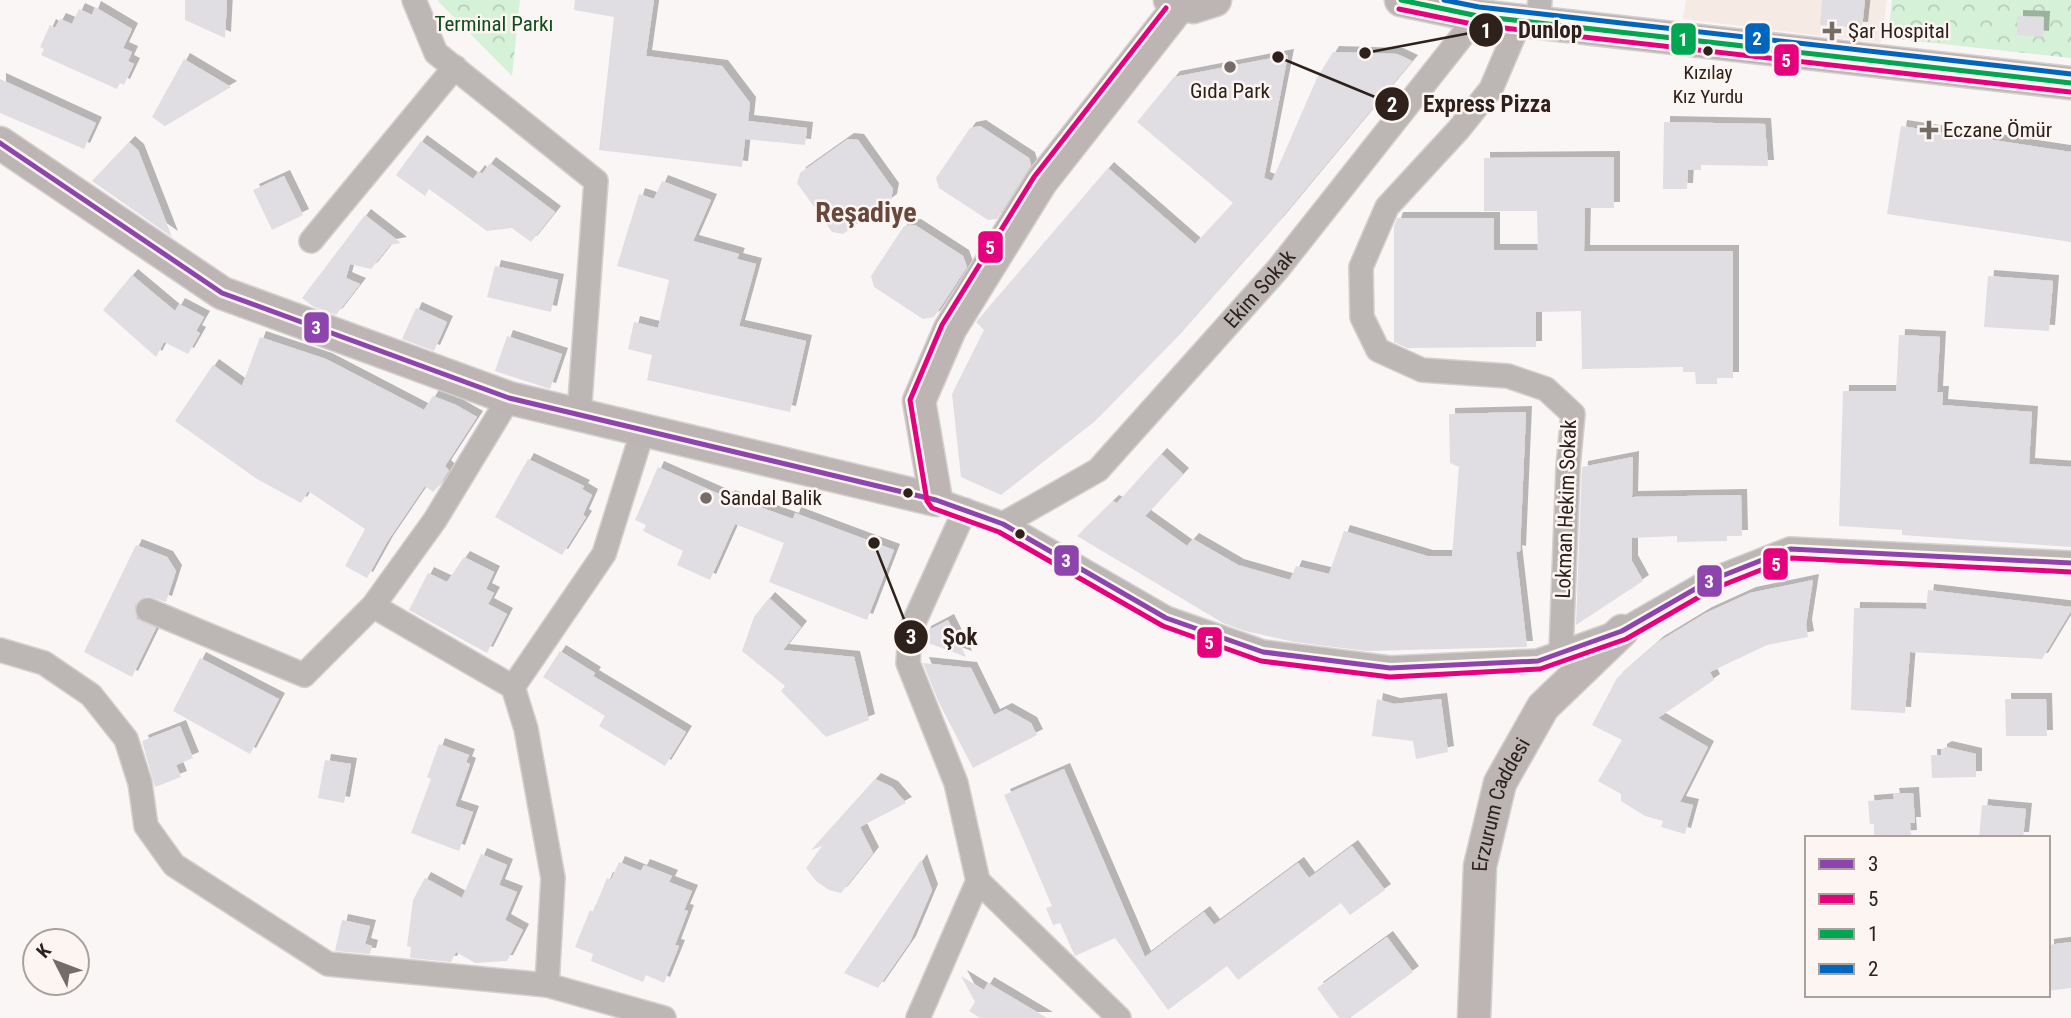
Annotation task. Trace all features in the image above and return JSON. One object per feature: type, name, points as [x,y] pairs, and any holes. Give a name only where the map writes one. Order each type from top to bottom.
[{"type":"street","points":[[414,0],[436,53],[596,181],[579,415]]},
{"type":"street","points":[[936,500],[919,401],[950,330],[1041,182],[1175,3],[1193,7],[1214,0]]},
{"type":"street","points":[[1401,0],[1478,16],[1533,15],[2071,83]]},
{"type":"street","name":"Lokman Hekim Sokak","points":[[1533,15],[1491,89],[1459,129],[1387,207],[1361,267],[1362,317],[1378,350],[1422,370],[1508,376],[1546,389],[1573,414],[1568,467],[1561,652]]},
{"type":"street","name":"Ekim Sokak","points":[[1003,524],[1098,470],[1278,269],[1478,16]]},
{"type":"street","points":[[311,241],[455,67]]},
{"type":"street","points":[[0,143],[222,293],[509,398],[936,500],[965,510],[1003,524],[1166,618],[1263,652],[1390,668],[1538,661],[1622,631],[1709,581],[1790,549],[2071,563]]},
{"type":"street","points":[[148,610],[304,675],[373,606],[435,520],[509,398]]},
{"type":"street","points":[[513,687],[604,554],[643,430]]},
{"type":"street","points":[[965,510],[910,631],[908,663],[956,783],[978,881],[1119,1018]]},
{"type":"street","points":[[373,606],[513,687],[526,729],[553,878],[547,985]]},
{"type":"street","name":"Erzurum Caddesi","points":[[1474,1018],[1480,866],[1500,783],[1542,707],[1622,631]]},
{"type":"street","points":[[0,650],[44,663],[92,695],[126,739],[140,783],[146,826],[174,865],[328,964],[547,985],[664,1018]]},
{"type":"street","points":[[918,1018],[978,881]]},
{"type":"shaded area","name":"Şar Hospital","points":[[1686,0],[1887,0],[1881,43],[1683,19]]},
{"type":"green space","name":"Terminal Parkı","points":[[520,0],[512,76],[438,1]]},
{"type":"green space","points":[[1892,0],[2071,0],[2071,58],[1888,38]]},
{"type":"building","points":[[185,0],[227,0],[225,38],[185,20]]},
{"type":"building","points":[[575,0],[654,0],[646,56],[722,66],[750,103],[748,121],[807,128],[805,145],[745,139],[742,167],[599,150],[614,17],[574,10]]},
{"type":"building","points":[[1822,0],[1865,0],[1862,28],[1820,25]]},
{"type":"building","points":[[95,7],[132,29],[123,48],[132,52],[128,61],[134,64],[124,85],[120,83],[117,89],[41,55],[44,49],[40,47],[50,25],[55,28],[60,19],[72,24],[79,9],[92,15]]},
{"type":"building","points":[[2017,16],[2044,17],[2043,37],[2017,35]]},
{"type":"building","points":[[1333,52],[1397,54],[1412,61],[1279,221],[1173,341],[1094,422],[1001,495],[961,477],[952,394],[984,330],[976,322],[1108,168],[1195,244],[1233,203],[1137,122],[1174,77],[1288,55],[1264,178],[1272,181],[1317,78]]},
{"type":"building","points":[[184,59],[231,87],[165,126],[152,117]]},
{"type":"building","points":[[0,79],[96,123],[84,149],[0,113]]},
{"type":"building","points":[[1664,122],[1765,124],[1768,166],[1701,165],[1701,170],[1688,170],[1687,189],[1663,189]]},
{"type":"building","points":[[980,126],[1029,158],[1031,165],[997,219],[988,220],[939,188],[936,178],[970,128]]},
{"type":"building","points":[[1901,126],[2071,152],[2071,242],[1887,214]]},
{"type":"building","points":[[848,139],[858,140],[893,189],[891,200],[843,234],[832,232],[797,183],[800,173]]},
{"type":"building","points":[[421,141],[473,179],[479,171],[482,174],[490,163],[555,212],[531,242],[512,228],[487,231],[429,189],[425,196],[396,175]]},
{"type":"building","points":[[129,142],[138,150],[172,237],[92,181]]},
{"type":"building","points":[[1614,157],[1614,208],[1585,208],[1584,251],[1733,251],[1733,378],[1717,378],[1717,384],[1696,384],[1695,372],[1683,372],[1683,367],[1582,369],[1581,311],[1536,312],[1536,347],[1407,348],[1394,342],[1394,227],[1397,218],[1494,218],[1494,250],[1538,250],[1537,211],[1484,211],[1484,158]]},
{"type":"building","points":[[284,176],[303,215],[272,230],[253,190]]},
{"type":"building","points":[[662,181],[711,200],[693,241],[739,254],[737,259],[756,264],[739,326],[806,341],[790,412],[647,380],[652,355],[628,349],[634,322],[658,328],[669,280],[617,266],[639,194],[654,199]]},
{"type":"building","points":[[365,215],[401,243],[390,245],[371,269],[350,264],[346,278],[360,284],[336,315],[314,307],[302,298]]},
{"type":"building","points":[[915,225],[963,256],[967,267],[934,317],[923,319],[874,287],[871,276],[904,226]]},
{"type":"building","points":[[495,266],[558,280],[551,312],[487,297]]},
{"type":"building","points":[[132,275],[175,311],[179,304],[204,317],[196,331],[200,333],[188,354],[164,342],[156,357],[103,310]]},
{"type":"building","points":[[1988,276],[2053,281],[2049,331],[1984,327]]},
{"type":"building","points":[[416,308],[447,322],[434,351],[402,339]]},
{"type":"building","points":[[1899,335],[1940,337],[1937,392],[1943,392],[1942,405],[2032,412],[2029,464],[2071,467],[2071,547],[1902,535],[1902,530],[1839,526],[1843,391],[1896,391]]},
{"type":"building","points":[[507,336],[562,354],[550,389],[495,371]]},
{"type":"building","points":[[260,337],[326,359],[424,410],[433,396],[477,417],[445,466],[449,470],[441,483],[433,492],[425,486],[387,542],[367,578],[345,566],[365,529],[308,491],[301,503],[257,479],[175,421],[213,365],[242,386]]},
{"type":"building","points":[[1526,412],[1520,552],[1516,551],[1527,647],[1366,651],[1294,642],[1245,631],[1223,623],[1077,536],[1113,501],[1117,503],[1161,454],[1183,474],[1145,516],[1187,546],[1193,539],[1238,565],[1290,580],[1296,566],[1329,574],[1344,531],[1427,556],[1452,556],[1459,467],[1450,463],[1449,414]]},
{"type":"building","points":[[1633,457],[1632,497],[1741,495],[1742,536],[1727,536],[1727,541],[1677,542],[1677,536],[1632,538],[1632,561],[1643,581],[1576,625],[1582,467]]},
{"type":"building","points":[[528,459],[584,486],[582,489],[592,495],[583,515],[586,517],[562,555],[495,517]]},
{"type":"building","points":[[658,467],[728,498],[729,496],[793,519],[795,513],[894,550],[867,620],[769,582],[784,543],[735,524],[710,580],[677,565],[683,551],[643,531],[646,525],[635,520]]},
{"type":"building","points":[[136,545],[167,557],[176,571],[166,602],[147,596],[135,605],[137,619],[156,628],[132,677],[84,652]]},
{"type":"building","points":[[464,557],[494,572],[486,589],[494,593],[488,604],[507,614],[487,653],[409,610],[428,573],[447,582]]},
{"type":"building","points":[[1813,580],[1806,625],[1808,637],[1767,645],[1710,672],[1714,680],[1658,718],[1708,747],[1680,802],[1693,805],[1685,834],[1661,827],[1663,821],[1645,816],[1621,801],[1621,794],[1598,781],[1622,740],[1592,725],[1617,678],[1658,642],[1706,613],[1750,593]]},
{"type":"building","points":[[1928,590],[2071,607],[2071,611],[2042,659],[1910,652],[1905,713],[1851,710],[1854,608],[1926,609]]},
{"type":"building","points":[[769,598],[801,627],[783,650],[854,657],[869,720],[826,737],[781,691],[785,686],[742,651],[754,617]]},
{"type":"building","points":[[948,620],[966,657],[923,641],[925,632]]},
{"type":"building","points":[[560,651],[595,673],[593,676],[686,732],[665,766],[599,726],[605,716],[543,677]]},
{"type":"building","points":[[200,658],[279,699],[250,754],[173,711]]},
{"type":"building","points":[[923,663],[971,668],[994,715],[1006,709],[1031,723],[1037,735],[973,768],[939,703]]},
{"type":"building","points":[[1377,699],[1394,704],[1441,699],[1448,752],[1416,759],[1413,741],[1372,736]]},
{"type":"building","points":[[2005,699],[2046,699],[2047,736],[2006,736]]},
{"type":"building","points":[[180,726],[193,758],[176,765],[181,777],[155,787],[142,741]]},
{"type":"building","points":[[439,744],[469,755],[466,762],[470,764],[455,806],[473,812],[459,851],[411,833],[431,779],[427,777]]},
{"type":"building","points":[[1946,747],[1976,754],[1976,777],[1932,778],[1931,755],[1941,755],[1941,750]]},
{"type":"building","points":[[325,760],[351,764],[344,803],[318,798]]},
{"type":"building","points":[[1064,769],[1145,957],[1204,912],[1214,925],[1298,863],[1309,878],[1352,846],[1385,890],[1350,915],[1341,903],[1238,980],[1227,966],[1168,1010],[1115,938],[1075,956],[1060,923],[1053,925],[1046,908],[1052,906],[1004,795]]},
{"type":"building","points":[[875,779],[892,787],[906,803],[860,827],[873,853],[841,893],[829,890],[816,881],[806,868],[822,846],[811,850]]},
{"type":"building","points":[[1913,793],[1915,823],[1910,823],[1911,836],[1874,836],[1868,801],[1894,799],[1893,794]]},
{"type":"building","points":[[1982,805],[2026,809],[2023,836],[1979,836]]},
{"type":"building","points":[[481,854],[507,865],[499,885],[517,892],[505,920],[523,930],[507,961],[475,963],[456,952],[451,962],[410,958],[411,947],[407,946],[413,900],[425,878],[462,898]]},
{"type":"building","points":[[921,860],[932,890],[910,942],[878,988],[844,973]]},
{"type":"building","points":[[619,862],[641,871],[644,865],[672,876],[669,882],[692,891],[684,910],[688,911],[675,945],[679,946],[664,983],[646,975],[643,982],[591,961],[593,954],[575,947],[590,910],[593,912],[607,878],[611,880]]},
{"type":"building","points":[[342,920],[370,926],[365,944],[372,946],[370,954],[335,951]]},
{"type":"building","points":[[1387,937],[1413,972],[1350,1018],[1339,1018],[1317,988]]},
{"type":"building","points":[[2071,942],[2071,988],[2050,991],[2050,945]]},
{"type":"building","points":[[961,976],[984,990],[988,983],[1047,1018],[980,1018],[969,1011],[975,1002]]},
{"type":"transit line","name":"1","points":[[1401,0],[1478,16],[2071,83]]},
{"type":"transit line","name":"2","points":[[1444,0],[1479,7],[2071,74]]},
{"type":"transit line","name":"5","points":[[1166,8],[1034,177],[942,325],[910,400],[927,501],[932,508],[999,532],[1163,626],[1261,661],[1390,677],[1540,669],[1626,639],[1713,589],[1791,558],[2071,572]]},
{"type":"transit line","name":"5","points":[[1399,9],[1477,25],[2070,92]]},
{"type":"transit line","name":"3","points":[[0,143],[222,293],[509,398],[936,500],[1003,524],[1166,618],[1263,652],[1390,668],[1538,661],[1622,631],[1709,581],[1790,549],[2071,563]]},
{"type":"place","name":"Şar Hospital","points":[[1832,31]]},
{"type":"place","name":"Kızılay Kız Yurdu","points":[[1708,51]]},
{"type":"place","name":"Dunlop","points":[[1365,53]]},
{"type":"place","name":"Express Pizza","points":[[1278,57]]},
{"type":"place","name":"Gıda Park","points":[[1230,67]]},
{"type":"place","name":"Eczane Ömür","points":[[1929,130]]},
{"type":"place","name":"Sandal Balik","points":[[706,498]]},
{"type":"place","name":"Şok","points":[[874,543]]},
{"type":"district","name":"Reşadiye","points":[[866,212]]}]
